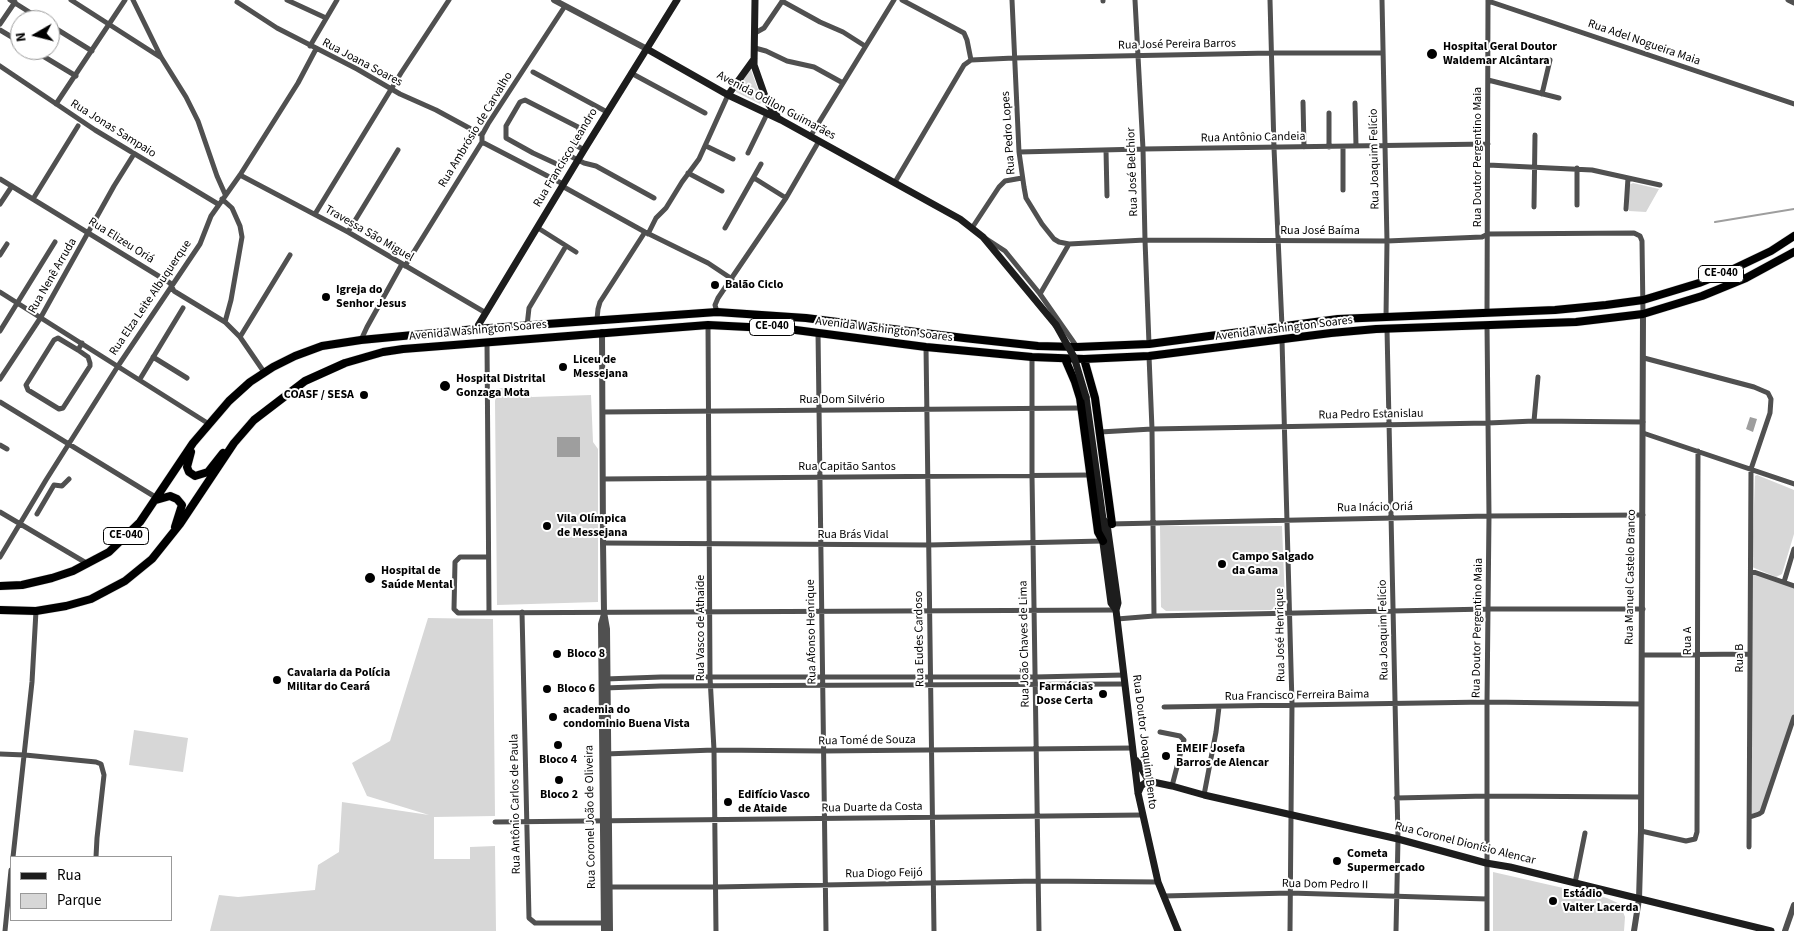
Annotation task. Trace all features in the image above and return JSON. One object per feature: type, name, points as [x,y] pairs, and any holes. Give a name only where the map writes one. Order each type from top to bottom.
[{"type":"highway","name":"Avenida Washington Soares","points":[[0,586],[22,585],[72,572],[108,552],[121,542],[140,522],[193,443],[235,395],[264,372],[314,348],[362,340],[476,329],[717,312],[806,318],[1019,344],[1077,347],[1149,344],[1338,319],[1554,310],[1643,300],[1699,283],[1729,271],[1771,251],[1794,236]]},
{"type":"highway","name":"Avenida Washington Soares","points":[[0,610],[36,611],[54,609],[78,603],[114,587],[144,565],[186,518],[234,443],[254,420],[287,393],[312,377],[345,363],[403,349],[708,325],[762,326],[926,347],[1032,357],[1084,359],[1149,356],[1330,333],[1576,322],[1643,314],[1702,296],[1748,277],[1794,252]]},
{"type":"highway","points":[[1065,359],[1075,382],[1081,408],[1098,532],[1102,541]]},
{"type":"highway","points":[[1084,359],[1095,398],[1100,432],[1107,522]]},
{"type":"highway","points":[[193,443],[186,465],[189,472],[195,476],[208,472],[225,450],[234,443]]},
{"type":"highway","points":[[156,499],[173,496],[180,502],[182,508],[173,533]]},
{"type":"main road","name":"Rua Francisco Leandro","points":[[476,329],[677,0]]},
{"type":"main road","points":[[755,0],[754,59],[756,74],[767,102],[781,120]]},
{"type":"main road","name":"Avenida Odilon Guimarães","points":[[647,49],[728,95],[781,120],[938,205],[983,237],[1056,325]]},
{"type":"main road","points":[[728,95],[754,59]]},
{"type":"main road","name":"Rua Doutor Joaquim Bento","points":[[1056,325],[1074,357],[1086,397],[1118,602],[1116,610],[1138,793],[1158,882],[1178,931]]},
{"type":"main road","name":"Rua Doutor Joaquim Bento","points":[[1107,522],[1101,528],[1102,541],[1111,603],[1116,610]]},
{"type":"main road","points":[[1133,750],[1140,768],[1147,778],[1153,782]]},
{"type":"main road","points":[[1138,793],[1142,784],[1153,782]]},
{"type":"main road","name":"Rua Coronel Dionísio Alencar","points":[[1153,782],[1398,839],[1486,863],[1510,867],[1771,931]]},
{"type":"street","points":[[71,0],[160,57]]},
{"type":"street","points":[[56,104],[125,0]]},
{"type":"street","points":[[133,0],[160,57],[186,97],[198,121],[217,176],[222,199],[232,208],[240,226],[242,237],[231,300],[225,322]]},
{"type":"street","points":[[287,0],[326,18]]},
{"type":"street","points":[[301,6],[305,0]]},
{"type":"street","name":"Rua Elza Leite Albuquerque","points":[[0,558],[68,444],[200,244],[209,219],[298,83],[326,18],[337,0]]},
{"type":"street","points":[[315,214],[449,0]]},
{"type":"street","name":"Avenida Odilon Guimarães","points":[[554,0],[647,49]]},
{"type":"street","points":[[755,33],[764,28],[782,0],[866,46]]},
{"type":"street","points":[[810,137],[892,0]]},
{"type":"street","points":[[894,182],[964,65],[971,60],[968,40],[964,33],[902,0]]},
{"type":"street","name":"Rua Pedro Lopes","points":[[1012,0],[1019,152],[1026,198],[1054,239],[1069,244]]},
{"type":"street","name":"Rua José Belchior","points":[[1135,0],[1144,148],[1149,344]]},
{"type":"street","points":[[1270,0],[1282,326]]},
{"type":"street","name":"Rua Joaquim Felício","points":[[1382,0],[1387,240],[1386,317]]},
{"type":"street","name":"Rua Doutor Pergentino Maia","points":[[1487,313],[1488,0]]},
{"type":"street","name":"Rua Adel Nogueira Maia","points":[[1488,0],[1794,104]]},
{"type":"street","points":[[1788,0],[1794,3]]},
{"type":"street","points":[[0,24],[13,1],[27,10]]},
{"type":"street","name":"Rua Joana Soares","points":[[237,2],[269,24],[313,48],[482,135]]},
{"type":"street","name":"Rua Ambrósio de Carvalho","points":[[362,340],[367,327],[403,265],[482,142],[482,135],[566,6]]},
{"type":"street","points":[[60,31],[92,51]]},
{"type":"street","points":[[755,48],[787,61],[814,67],[843,83]]},
{"type":"street","name":"Rua José Pereira Barros","points":[[971,60],[1271,52],[1382,53]]},
{"type":"street","points":[[50,60],[76,76]]},
{"type":"street","points":[[1542,94],[1550,60]]},
{"type":"street","name":"Rua Jonas Sampaio","points":[[0,66],[134,154],[222,199]]},
{"type":"street","points":[[533,72],[607,112]]},
{"type":"street","points":[[631,73],[705,113]]},
{"type":"street","points":[[1488,80],[1559,98]]},
{"type":"street","points":[[597,319],[600,302],[656,218],[666,208],[706,146],[711,130],[728,95]]},
{"type":"street","points":[[584,150],[574,144],[580,132],[578,127],[525,100],[520,102],[506,126],[504,134],[506,138],[541,157],[559,165],[562,164],[568,155],[596,166],[654,198]]},
{"type":"street","points":[[1303,102],[1304,147]]},
{"type":"street","points":[[1355,102],[1356,146]]},
{"type":"street","points":[[1329,113],[1329,147]]},
{"type":"street","points":[[748,153],[767,114]]},
{"type":"street","points":[[34,199],[78,126]]},
{"type":"street","points":[[1534,206],[1535,135]]},
{"type":"street","points":[[717,312],[718,298],[786,198],[819,141]]},
{"type":"street","points":[[482,142],[563,185],[646,233],[708,263],[732,279]]},
{"type":"street","name":"Rua Antônio Candeia","points":[[1019,152],[1144,148],[1384,147],[1488,144]]},
{"type":"street","points":[[706,146],[733,159]]},
{"type":"street","points":[[1343,147],[1343,190]]},
{"type":"street","points":[[348,232],[398,150]]},
{"type":"street","points":[[1106,150],[1107,196]]},
{"type":"street","name":"Rua Nenê Arruda","points":[[0,379],[41,317],[114,186],[134,154]]},
{"type":"street","points":[[725,228],[762,164]]},
{"type":"street","points":[[1488,165],[1577,168],[1660,185]]},
{"type":"street","points":[[1577,168],[1577,205]]},
{"type":"street","points":[[688,173],[722,191]]},
{"type":"street","name":"Travessa São Miguel","points":[[240,174],[348,232],[486,313]]},
{"type":"street","points":[[754,178],[786,198]]},
{"type":"street","points":[[972,228],[999,187],[1005,181],[1022,178]]},
{"type":"street","points":[[1626,209],[1628,178]]},
{"type":"street","name":"Rua Elizeu Oriá","points":[[0,179],[170,283],[174,291],[225,322],[240,337],[264,372]]},
{"type":"street","points":[[0,204],[12,186]]},
{"type":"street","points":[[538,228],[576,252]]},
{"type":"street","name":"Rua José Baíma","points":[[1069,244],[1145,240],[1387,240],[1482,237],[1488,234],[1629,233]]},
{"type":"street","name":"Rua Manuel Castelo Branco","points":[[1629,233],[1638,234],[1642,241],[1644,358],[1641,831],[1639,898],[1634,931]]},
{"type":"street","name":"Avenida Odilon Guimarães","points":[[983,237],[1005,251],[1040,294],[1077,347]]},
{"type":"street","points":[[0,331],[55,242]]},
{"type":"street","points":[[0,255],[7,244]]},
{"type":"street","points":[[1040,294],[1069,244]]},
{"type":"street","points":[[527,326],[529,308],[566,246]]},
{"type":"street","points":[[240,337],[290,255]]},
{"type":"street","points":[[0,292],[209,424]]},
{"type":"street","points":[[140,380],[183,308]]},
{"type":"street","name":"Rua Vasco de Athaíde","points":[[708,325],[710,677],[714,750],[716,931]]},
{"type":"street","name":"Rua Doutor Pergentino Maia","points":[[1487,325],[1489,516],[1486,702],[1487,931]]},
{"type":"street","name":"Rua Joaquim Felício","points":[[1388,329],[1398,839],[1396,931]]},
{"type":"street","name":"Rua Coronel João de Oliveira","points":[[602,332],[604,612],[601,624],[604,679],[606,821],[604,931]]},
{"type":"street","name":"Rua Afonso Henrique","points":[[818,332],[826,931]]},
{"type":"street","points":[[58,338],[78,350],[88,357],[90,366],[63,408],[59,409],[28,390],[26,385],[54,340],[58,338]]},
{"type":"street","name":"Rua José Henrique","points":[[1282,340],[1286,427],[1292,704],[1290,931]]},
{"type":"street","points":[[487,342],[489,612]]},
{"type":"street","points":[[78,350],[82,343]]},
{"type":"street","name":"Rua Eudes Cardoso","points":[[926,347],[934,931]]},
{"type":"street","points":[[1149,356],[1152,429],[1154,616]]},
{"type":"street","points":[[153,357],[187,378]]},
{"type":"street","name":"Rua João Chaves de Lima","points":[[1032,357],[1039,931]]},
{"type":"street","name":"Rua B","points":[[1644,358],[1675,365],[1768,393],[1771,399],[1770,413],[1751,469],[1749,847]]},
{"type":"street","points":[[1534,421],[1538,377]]},
{"type":"street","points":[[0,402],[156,499]]},
{"type":"street","name":"Rua Dom Silvério","points":[[602,412],[1081,408]]},
{"type":"street","name":"Rua Pedro Estanislau","points":[[1100,432],[1152,429],[1534,421],[1643,422]]},
{"type":"street","points":[[1643,433],[1794,484]]},
{"type":"street","points":[[0,445],[7,449]]},
{"type":"street","name":"Rua A","points":[[1641,831],[1686,841],[1695,839],[1697,832],[1698,451]]},
{"type":"street","name":"Rua Capitão Santos","points":[[603,479],[1091,475]]},
{"type":"street","points":[[46,480],[54,485],[62,486],[69,479]]},
{"type":"street","points":[[37,514],[54,485]]},
{"type":"street","points":[[0,512],[88,564]]},
{"type":"street","name":"Rua Inácio Oriá","points":[[1107,522],[1643,515]]},
{"type":"street","name":"Rua Brás Vidal","points":[[603,543],[929,545],[1102,541]]},
{"type":"street","points":[[1784,582],[1794,549]]},
{"type":"street","points":[[488,557],[460,557],[454,566],[454,609],[458,613],[1116,610]]},
{"type":"street","points":[[1751,571],[1794,586]]},
{"type":"street","points":[[1117,619],[1154,616],[1488,609],[1643,609]]},
{"type":"street","points":[[13,856],[25,755],[36,611]]},
{"type":"street","name":"Rua Antônio Carlos de Paula","points":[[522,612],[529,918],[535,923],[604,923]]},
{"type":"street","points":[[1642,655],[1750,654]]},
{"type":"street","points":[[604,679],[661,677],[1035,677],[1124,675]]},
{"type":"street","points":[[1084,676],[1084,684]]},
{"type":"street","points":[[661,677],[661,686]]},
{"type":"street","points":[[770,677],[771,686]]},
{"type":"street","points":[[877,677],[877,685]]},
{"type":"street","points":[[984,677],[984,685]]},
{"type":"street","points":[[604,688],[711,685],[1125,684]]},
{"type":"street","name":"Rua Francisco Ferreira Baima","points":[[1164,707],[1486,702],[1641,704]]},
{"type":"street","points":[[1204,795],[1219,707]]},
{"type":"street","points":[[1750,817],[1762,812],[1794,717]]},
{"type":"street","points":[[1160,732],[1174,734],[1184,739],[1172,786]]},
{"type":"street","name":"Rua Tomé de Souza","points":[[605,754],[714,750],[1133,750]]},
{"type":"street","points":[[0,754],[102,764],[104,774],[96,838],[96,856]]},
{"type":"street","points":[[1396,798],[1487,796],[1641,797]]},
{"type":"street","name":"Rua Duarte da Costa","points":[[495,822],[1142,815]]},
{"type":"street","name":"Rua Coronel João de Oliveira","points":[[606,821],[610,887],[610,931]]},
{"type":"street","points":[[1575,883],[1585,832]]},
{"type":"street","points":[[5,931],[10,880]]},
{"type":"street","name":"Rua Diogo Feijó","points":[[610,887],[716,888],[1038,881],[1158,882]]},
{"type":"street","name":"Rua Dom Pedro II","points":[[1163,896],[1290,893],[1487,899]]},
{"type":"street","points":[[1785,931],[1794,905]]},
{"type":"green space","points":[[748,69],[751,70],[760,95],[762,101],[760,104],[736,92],[735,89]]},
{"type":"green space","points":[[1633,183],[1659,189],[1646,212],[1629,211],[1629,185]]},
{"type":"green space","name":"Vila Olímpica de Messejana","points":[[497,388],[528,388],[532,397],[591,395],[593,442],[598,449],[598,602],[497,605],[495,401]]},
{"type":"green space","points":[[1757,475],[1794,490],[1794,534],[1782,574],[1776,577],[1752,567],[1755,476]]},
{"type":"green space","name":"Campo Salgado da Gama","points":[[1160,526],[1282,526],[1285,602],[1271,610],[1166,611],[1161,607]]},
{"type":"green space","points":[[1751,571],[1794,586],[1794,713],[1762,811],[1751,816]]},
{"type":"green space","points":[[428,618],[493,619],[495,816],[434,817],[434,859],[470,859],[470,847],[495,846],[496,931],[210,931],[219,895],[238,897],[315,890],[318,865],[339,852],[342,802],[429,815],[367,796],[352,763],[390,741]]},
{"type":"green space","points":[[134,730],[188,738],[183,772],[129,765]]},
{"type":"green space","name":"Estádio Valter Lacerda","points":[[1493,872],[1607,898],[1620,904],[1625,917],[1624,931],[1493,931]]},
{"type":"shaded area","points":[[1750,417],[1757,419],[1753,432],[1746,429]]},
{"type":"shaded area","points":[[557,437],[580,437],[580,457],[557,457]]},
{"type":"waterway","points":[[1715,222],[1794,209]]},
{"type":"place","name":"Hospital Geral Doutor Waldemar Alcântara","points":[[1432,54]]},
{"type":"place","name":"Balão Ciclo","points":[[715,285]]},
{"type":"place","name":"Igreja do Senhor Jesus","points":[[326,297]]},
{"type":"place","name":"Liceu de Messejana","points":[[563,367]]},
{"type":"place","name":"Hospital Distrital Gonzaga Mota","points":[[445,386]]},
{"type":"place","name":"COASF / SESA","points":[[364,395]]},
{"type":"place","name":"Vila Olímpica de Messejana","points":[[547,526]]},
{"type":"place","name":"Campo Salgado da Gama","points":[[1222,564]]},
{"type":"place","name":"Hospital de Saúde Mental","points":[[370,578]]},
{"type":"place","name":"Bloco 8","points":[[557,654]]},
{"type":"place","name":"Cavalaria da Polícia Militar do Ceará","points":[[277,680]]},
{"type":"place","name":"Bloco 6","points":[[547,689]]},
{"type":"place","name":"Farmácias Dose Certa","points":[[1103,694]]},
{"type":"place","name":"academia do condominio Buena Vista","points":[[553,717]]},
{"type":"place","name":"Bloco 4","points":[[558,745]]},
{"type":"place","name":"EMEIF Josefa Barros de Alencar","points":[[1166,756]]},
{"type":"place","name":"Bloco 2","points":[[559,780]]},
{"type":"place","name":"Edifício Vasco de Ataide","points":[[728,802]]},
{"type":"place","name":"Cometa Supermercado","points":[[1337,861]]},
{"type":"place","name":"Estádio Valter Lacerda","points":[[1553,901]]}]
